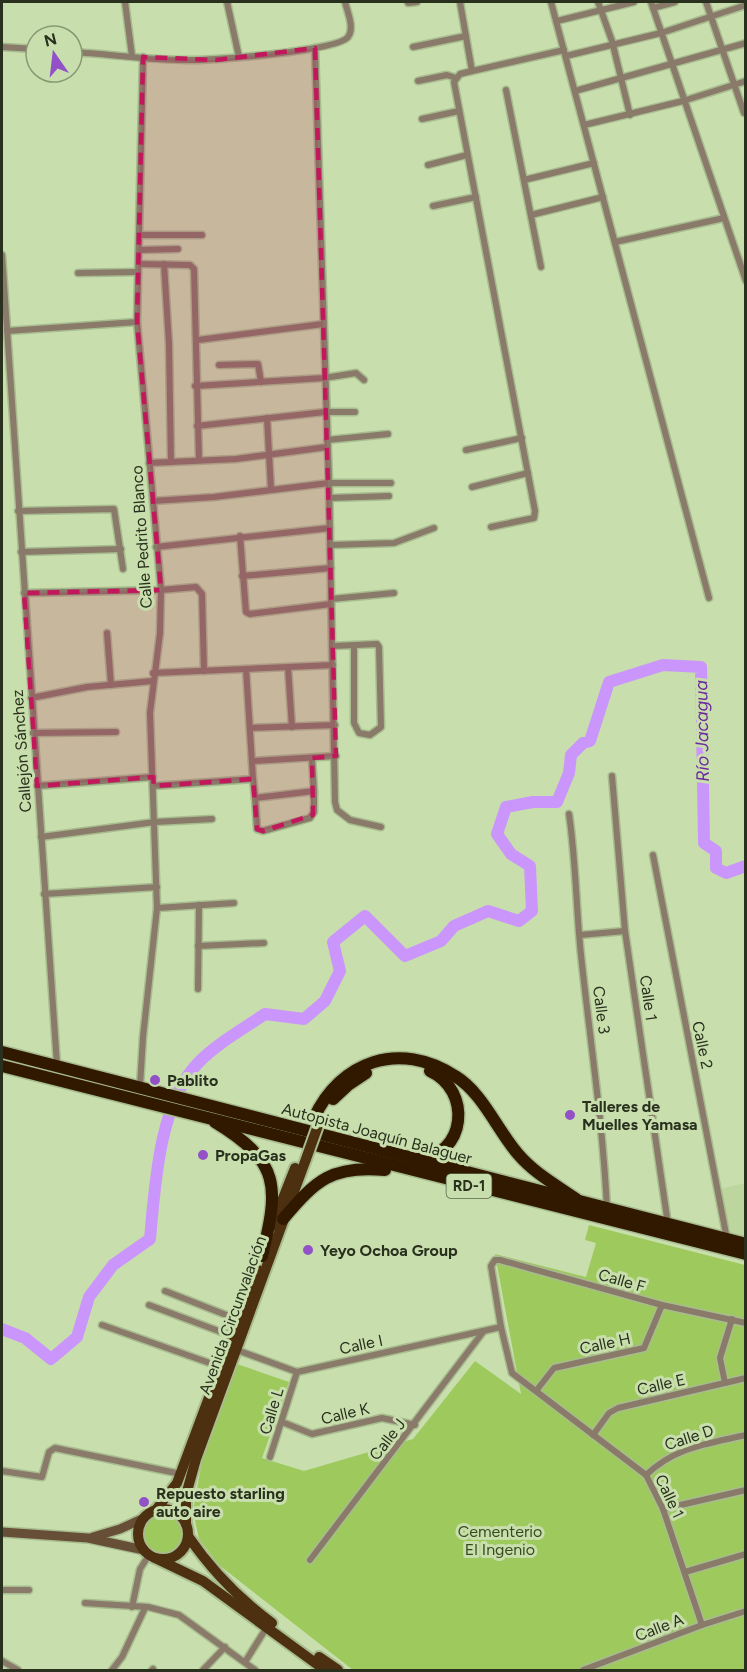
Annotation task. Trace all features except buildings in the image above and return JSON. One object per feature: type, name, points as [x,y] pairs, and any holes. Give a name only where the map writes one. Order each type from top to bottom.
[{"type":"highway","name":"Autopista Joaquín Balaguer","points":[[2,1052],[159,1091],[197,1110],[428,1176],[746,1254]]},
{"type":"highway","points":[[317,1119],[320,1104],[342,1077],[366,1064],[388,1059],[411,1059],[428,1063],[456,1076],[486,1108],[518,1154],[537,1173],[585,1204]]},
{"type":"highway","points":[[317,1119],[334,1098],[367,1072],[400,1065],[433,1073],[447,1082],[456,1096],[459,1121],[454,1137],[446,1147],[423,1158],[409,1159]]},
{"type":"highway","name":"Autopista Joaquín Balaguer","points":[[2,1066],[158,1104],[197,1110],[409,1159],[746,1244]]},
{"type":"highway","points":[[197,1110],[234,1133],[263,1163],[273,1186],[272,1214],[262,1256]]},
{"type":"highway","points":[[283,1219],[315,1184],[357,1167],[428,1176]]},
{"type":"main road","name":"Avenida Circunvalación","points":[[155,1511],[174,1489],[181,1474],[221,1367],[233,1348],[233,1336],[262,1256],[317,1119]]},
{"type":"main road","name":"Avenida Circunvalación","points":[[186,1523],[186,1495],[191,1475],[233,1348],[283,1219],[303,1157]]},
{"type":"main road","points":[[88,1538],[120,1529],[155,1511],[170,1510],[186,1523],[188,1536],[212,1571],[269,1624],[325,1671]]},
{"type":"main road","points":[[144,1518],[138,1538],[149,1554],[203,1581],[338,1671]]},
{"type":"main road","points":[[2,1532],[88,1538],[168,1558],[179,1553],[188,1536]]},
{"type":"street","points":[[125,2],[132,56]]},
{"type":"street","points":[[227,2],[239,57]]},
{"type":"street","points":[[84,53],[190,60],[315,48],[340,43],[348,38],[351,30],[345,2]]},
{"type":"street","points":[[408,3],[417,2]]},
{"type":"street","points":[[460,2],[472,71]]},
{"type":"street","points":[[551,2],[710,598]]},
{"type":"street","points":[[598,2],[613,45],[630,114]]},
{"type":"street","points":[[556,21],[634,2]]},
{"type":"street","points":[[675,2],[652,5],[746,281]]},
{"type":"street","points":[[706,2],[744,113]]},
{"type":"street","points":[[418,81],[447,75],[456,78],[472,71],[613,45],[661,33],[746,5]]},
{"type":"street","points":[[413,47],[466,36]]},
{"type":"street","points":[[575,90],[672,66],[746,43]]},
{"type":"street","points":[[2,47],[24,48]]},
{"type":"street","points":[[315,48],[325,412],[330,498],[336,810],[350,820],[381,827]]},
{"type":"street","name":"Calle Pedrito Blanco","points":[[140,1086],[157,908],[150,713],[160,633],[161,590],[137,322],[143,57]]},
{"type":"street","points":[[456,78],[454,86],[522,438],[534,518],[491,527]]},
{"type":"street","points":[[584,125],[683,101],[746,81]]},
{"type":"street","points":[[506,90],[541,267]]},
{"type":"street","points":[[422,119],[459,111]]},
{"type":"street","points":[[428,165],[467,154]]},
{"type":"street","points":[[524,180],[594,163]]},
{"type":"street","points":[[433,206],[476,197]]},
{"type":"street","points":[[531,214],[603,197]]},
{"type":"street","points":[[615,242],[724,218]]},
{"type":"street","points":[[139,235],[202,235]]},
{"type":"street","points":[[139,250],[178,249]]},
{"type":"street","name":"Callejón Sánchez","points":[[2,255],[57,1066]]},
{"type":"street","points":[[139,264],[190,265],[194,269],[198,340],[195,386],[199,460]]},
{"type":"street","points":[[164,264],[169,344],[171,462]]},
{"type":"street","points":[[78,273],[137,272]]},
{"type":"street","points":[[7,331],[137,322]]},
{"type":"street","points":[[198,340],[323,324]]},
{"type":"street","points":[[219,365],[258,364],[261,382]]},
{"type":"street","points":[[195,386],[324,378],[356,373],[363,380]]},
{"type":"street","points":[[197,426],[325,412],[355,412]]},
{"type":"street","points":[[267,418],[271,489]]},
{"type":"street","points":[[149,463],[236,459],[388,434]]},
{"type":"street","points":[[466,450],[522,438]]},
{"type":"street","points":[[472,488],[528,473]]},
{"type":"street","points":[[153,501],[329,483],[391,483]]},
{"type":"street","points":[[330,498],[389,496]]},
{"type":"street","points":[[18,511],[114,509],[123,569]]},
{"type":"street","points":[[156,548],[240,536],[330,528]]},
{"type":"street","points":[[331,545],[394,543],[434,528]]},
{"type":"street","points":[[240,536],[245,609],[250,614],[394,593]]},
{"type":"street","points":[[21,552],[121,549]]},
{"type":"street","points":[[242,576],[331,568]]},
{"type":"street","points":[[24,593],[161,590],[191,586],[200,589],[204,671]]},
{"type":"street","points":[[107,633],[111,685]]},
{"type":"street","points":[[333,646],[354,645],[376,644],[379,647],[381,727],[370,735],[359,733],[354,723],[354,645]]},
{"type":"street","points":[[31,698],[153,677],[204,671],[333,665]]},
{"type":"street","points":[[288,667],[292,727]]},
{"type":"street","points":[[246,669],[256,829],[263,831],[310,818],[314,812],[312,758]]},
{"type":"street","points":[[250,728],[335,725]]},
{"type":"street","points":[[33,733],[116,732]]},
{"type":"street","points":[[252,761],[336,756]]},
{"type":"street","name":"Calle 1","points":[[612,776],[625,931],[668,1224]]},
{"type":"street","points":[[37,786],[153,777]]},
{"type":"street","points":[[154,786],[254,779]]},
{"type":"street","points":[[255,798],[314,791]]},
{"type":"street","name":"Calle 3","points":[[569,814],[575,858],[580,935],[605,1153],[607,1210]]},
{"type":"street","points":[[41,837],[155,822],[212,819]]},
{"type":"street","name":"Calle 2","points":[[653,855],[727,1239]]},
{"type":"street","points":[[44,894],[157,887]]},
{"type":"street","points":[[157,908],[234,903]]},
{"type":"street","points":[[198,989],[199,905]]},
{"type":"street","points":[[580,935],[625,931]]},
{"type":"street","points":[[198,946],[264,943]]},
{"type":"street","name":"Calle F","points":[[492,1262],[500,1260],[662,1305],[746,1323]]},
{"type":"street","name":"Calle 1","points":[[492,1262],[490,1269],[512,1373],[646,1475],[663,1509],[702,1625]]},
{"type":"street","points":[[165,1291],[239,1320]]},
{"type":"street","points":[[148,1305],[233,1336]]},
{"type":"street","name":"Calle H","points":[[536,1391],[554,1368],[644,1348],[662,1305]]},
{"type":"street","points":[[725,1383],[721,1352],[732,1319]]},
{"type":"street","points":[[102,1325],[221,1367]]},
{"type":"street","name":"Calle I","points":[[297,1372],[501,1327]]},
{"type":"street","name":"Calle J","points":[[310,1560],[415,1425],[483,1332]]},
{"type":"street","points":[[233,1348],[297,1372]]},
{"type":"street","name":"Calle L","points":[[270,1457],[297,1372]]},
{"type":"street","name":"Calle E","points":[[593,1435],[609,1413],[618,1408],[746,1378]]},
{"type":"street","name":"Calle K","points":[[282,1422],[312,1434],[382,1418],[415,1425]]},
{"type":"street","name":"Calle D","points":[[646,1475],[661,1461],[676,1452],[746,1435]]},
{"type":"street","points":[[2,1471],[42,1477],[49,1452],[55,1448],[181,1474]]},
{"type":"street","points":[[663,1509],[746,1490]]},
{"type":"street","points":[[132,1607],[140,1569],[149,1554]]},
{"type":"street","points":[[685,1572],[746,1554]]},
{"type":"street","points":[[2,1590],[29,1590]]},
{"type":"street","points":[[85,1604],[145,1608],[179,1615],[255,1671]]},
{"type":"street","points":[[112,1671],[122,1657],[145,1608]]},
{"type":"street","name":"Calle A","points":[[583,1671],[702,1625],[746,1611]]},
{"type":"street","points":[[245,1662],[269,1624]]},
{"type":"street","points":[[203,1671],[225,1647]]},
{"type":"street","points":[[2,1661],[18,1671]]},
{"type":"highlighted area","points":[[315,48],[336,756],[312,758],[313,815],[263,831],[257,829],[253,779],[154,786],[153,777],[37,786],[24,593],[161,590],[137,322],[143,57],[216,60]]},
{"type":"shaded area","points":[[745,1183],[745,1238],[731,1235],[720,1189]]},
{"type":"green space","name":"Cementerio El Ingenio","points":[[589,1225],[745,1265],[745,1670],[353,1670],[219,1565],[199,1539],[193,1511],[202,1461],[237,1364],[289,1382],[262,1458],[304,1471],[413,1439],[475,1361],[521,1394],[495,1254],[586,1277],[596,1243],[585,1240]]},
{"type":"green space","points":[[163,1514],[178,1520],[184,1535],[178,1550],[163,1556],[148,1550],[142,1535],[148,1520]]},
{"type":"waterway","name":"Río Jacagua","points":[[2,1329],[25,1338],[51,1359],[77,1337],[89,1297],[113,1265],[150,1239],[161,1146],[167,1122],[185,1080],[213,1049],[265,1014],[304,1019],[325,1001],[340,971],[333,942],[365,916],[405,956],[441,941],[454,926],[488,911],[519,921],[532,911],[530,866],[511,854],[497,834],[506,807],[533,802],[557,802],[569,773],[571,755],[583,743],[590,741],[609,682],[663,665],[701,667],[704,843],[716,851],[716,868],[726,873],[746,866]]},
{"type":"place","name":"Pablito","points":[[155,1080]]},
{"type":"place","name":"Talleres de Muelles Yamasa","points":[[570,1115]]},
{"type":"place","name":"PropaGas","points":[[203,1155]]},
{"type":"place","name":"Yeyo Ochoa Group","points":[[308,1250]]},
{"type":"place","name":"Repuesto starling auto aire","points":[[144,1502]]}]
